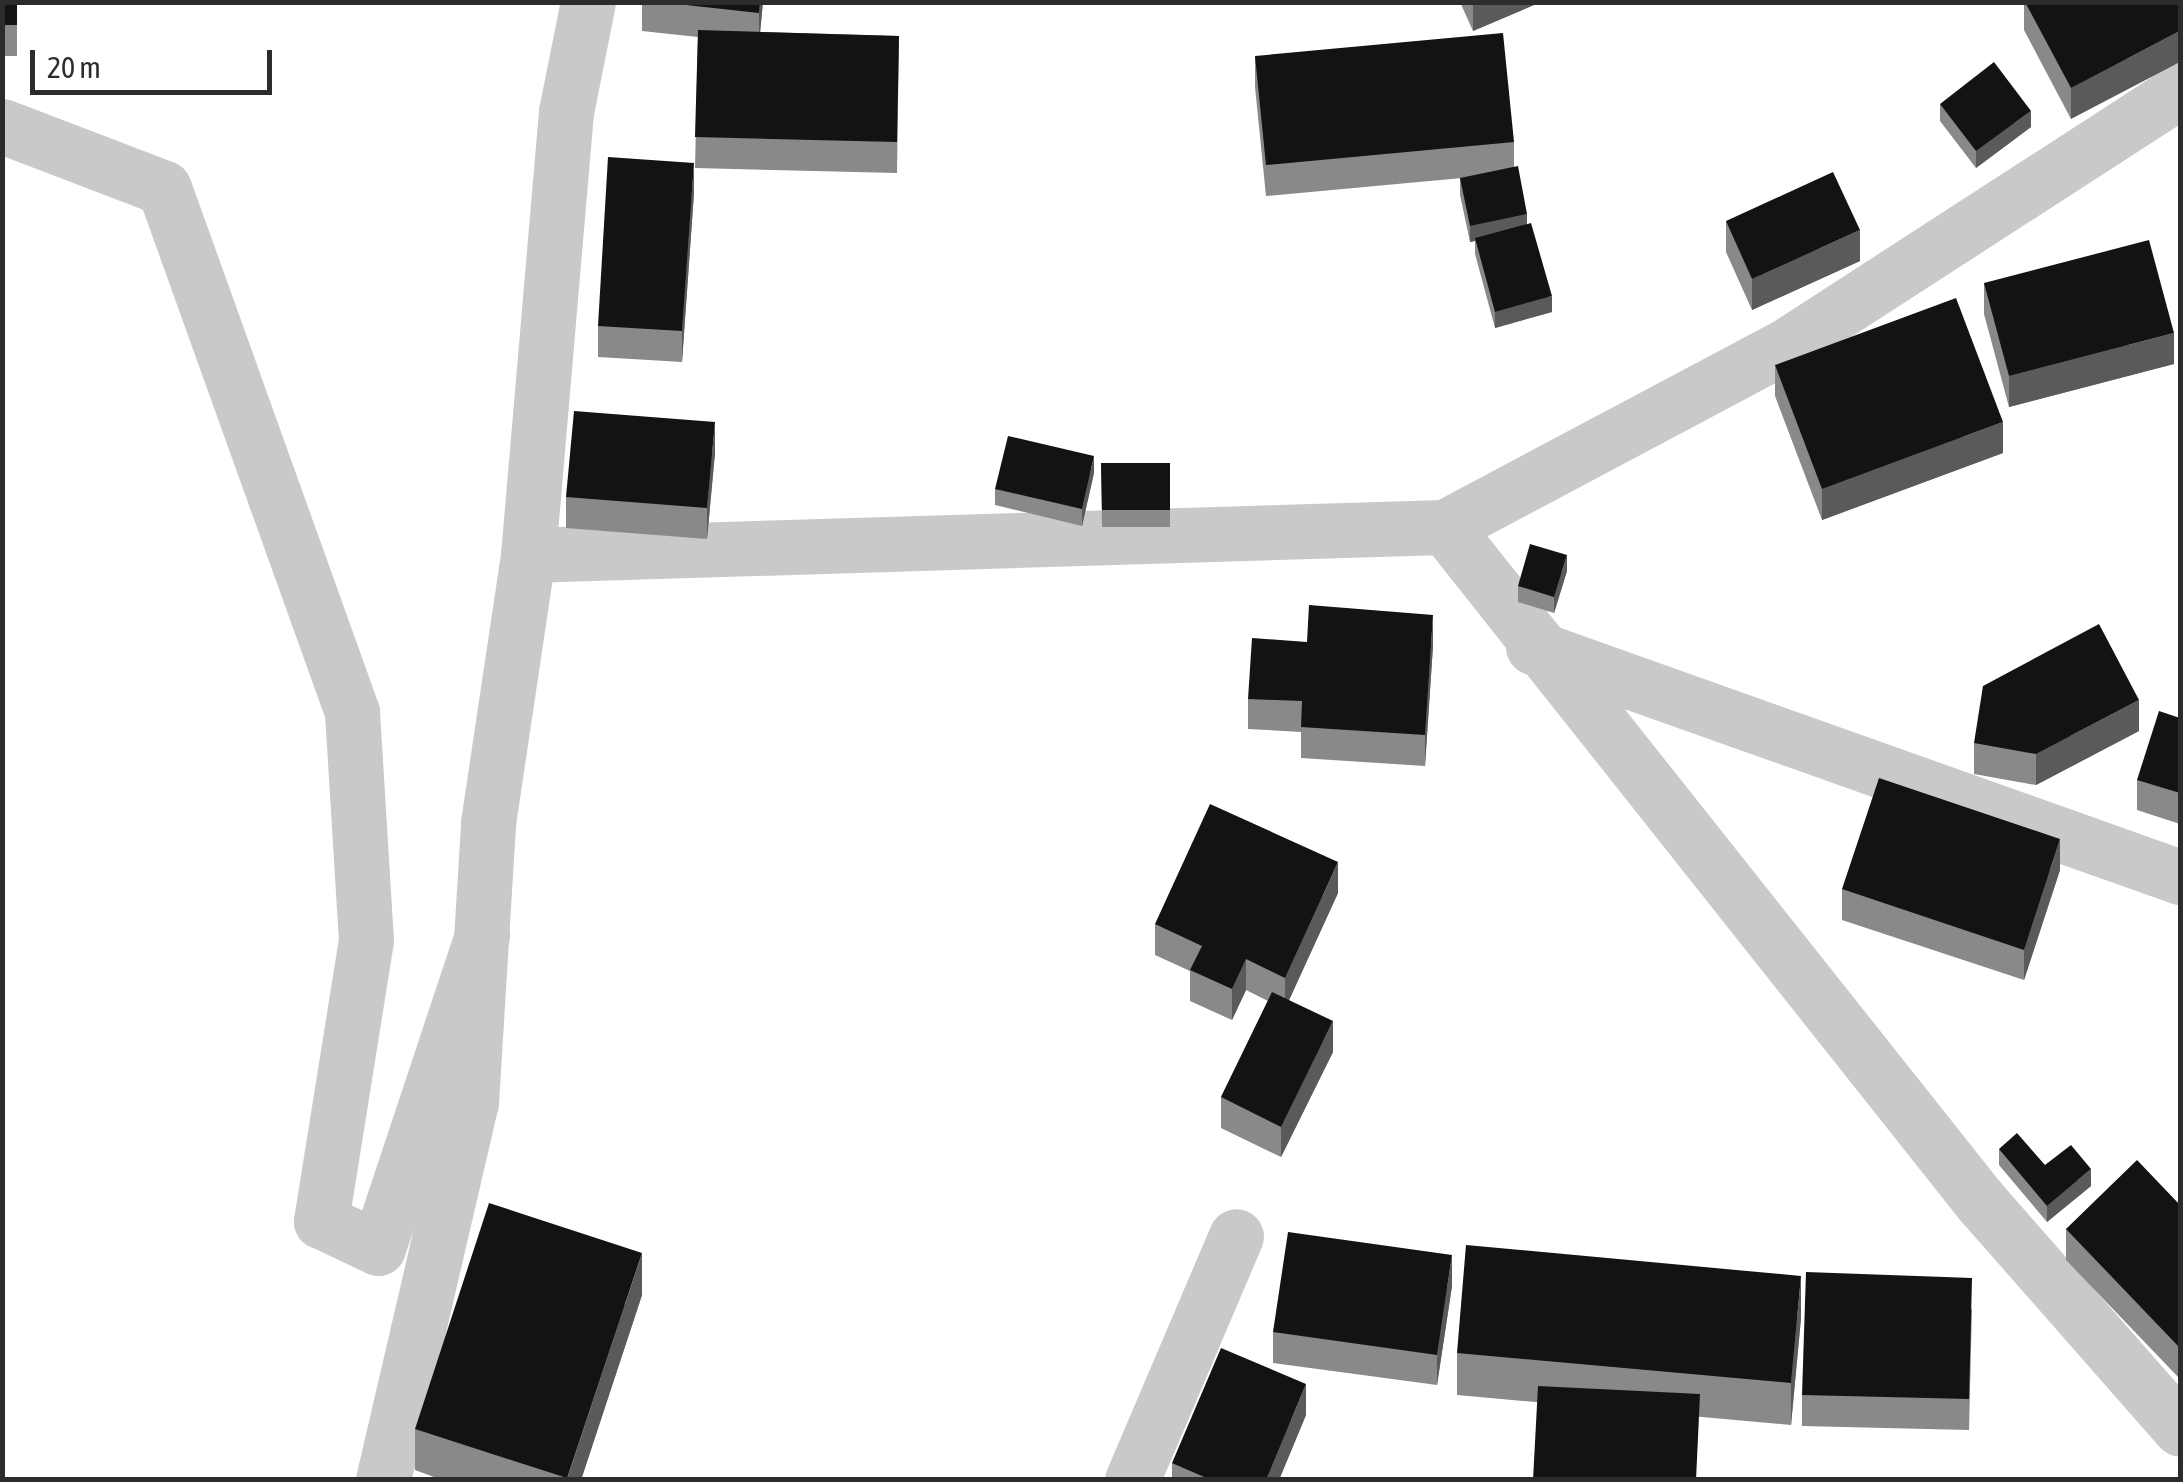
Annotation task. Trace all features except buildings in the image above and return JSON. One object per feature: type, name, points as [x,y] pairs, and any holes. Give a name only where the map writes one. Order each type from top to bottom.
[{"type":"street","points":[[383,1480],[471,1103],[488,822],[528,555],[566,112],[588,2]]},
{"type":"street","points":[[528,555],[1444,527],[1784,347],[2180,91]]},
{"type":"street","points":[[2,126],[164,188],[352,712],[366,940],[320,1221],[378,1248],[482,934]]},
{"type":"street","points":[[1444,527],[1532,647],[1980,1200],[2180,1429]]},
{"type":"street","points":[[1532,647],[2180,876]]},
{"type":"street","points":[[1132,1480],[1236,1236]]}]
